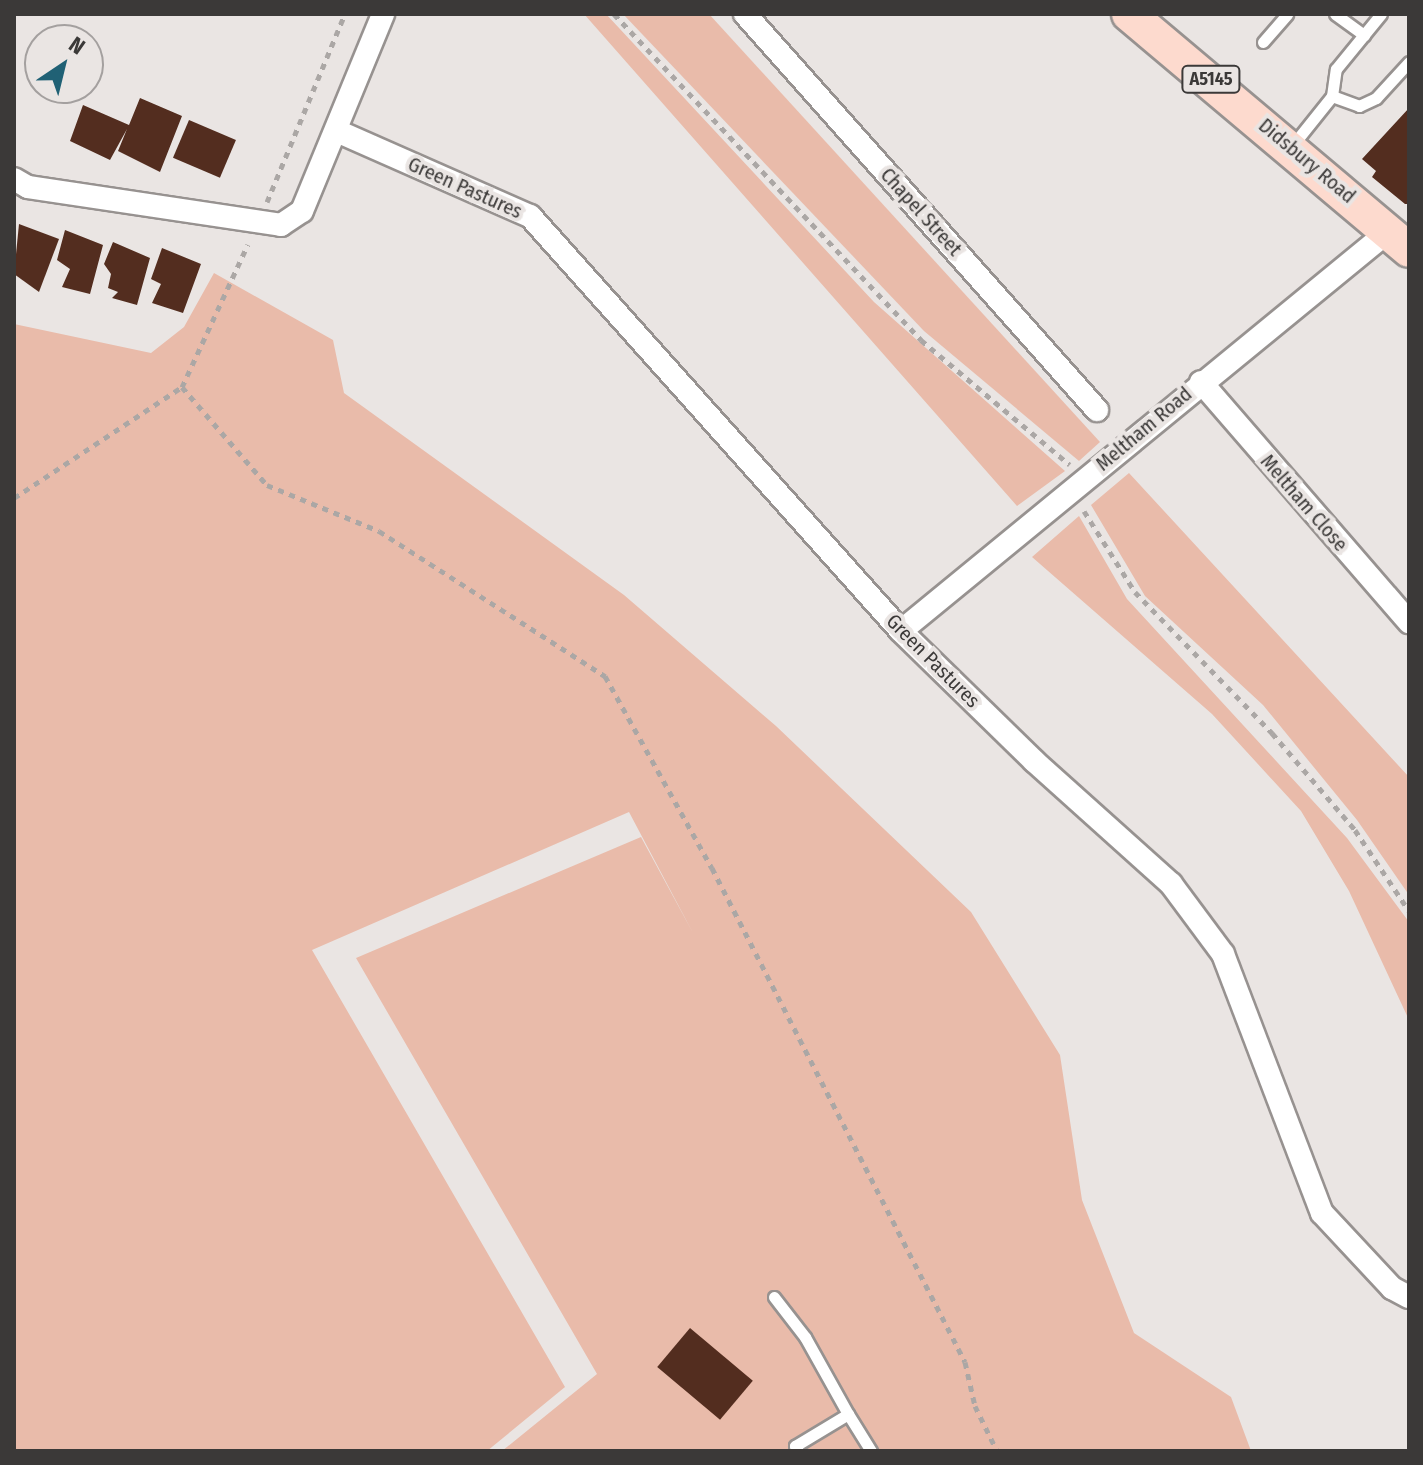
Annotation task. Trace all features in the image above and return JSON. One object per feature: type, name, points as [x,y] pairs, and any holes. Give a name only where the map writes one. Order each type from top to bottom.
[{"type":"main road","name":"Didsbury Road","points":[[1129,14],[1404,244]]},
{"type":"street","points":[[14,179],[28,187],[257,225],[281,225],[302,211],[383,14]]},
{"type":"street","name":"Chapel Street","points":[[745,14],[1097,410]]},
{"type":"street","name":"Green Pastures","points":[[337,131],[530,216],[901,631],[1034,761],[1171,884],[1223,954],[1322,1213],[1392,1288],[1409,1297]]},
{"type":"street","name":"Meltham Road","points":[[901,631],[1201,382],[1404,244]]},
{"type":"street","name":"Meltham Close","points":[[1201,382],[1409,622]]},
{"type":"lane","points":[[1263,42],[1287,14]]},
{"type":"lane","points":[[1335,14],[1364,35]]},
{"type":"lane","points":[[1291,147],[1332,96],[1336,69],[1381,14]]},
{"type":"lane","points":[[1332,96],[1359,106],[1409,62]]},
{"type":"lane","points":[[774,1297],[805,1337],[871,1451]]},
{"type":"lane","points":[[798,1451],[795,1446],[848,1414]]},
{"type":"path","points":[[14,498],[182,387],[257,225],[345,14]]},
{"type":"path","points":[[614,14],[921,340],[1077,485],[1135,592],[1272,733],[1355,830],[1409,911]]},
{"type":"path","points":[[182,387],[267,485],[379,531],[605,676],[712,868],[965,1362],[975,1406],[997,1451]]},
{"type":"shaded area","points":[[584,14],[606,14],[874,302],[1065,471],[1017,506]]},
{"type":"shaded area","points":[[623,14],[709,14],[1100,442],[1079,461],[924,331]]},
{"type":"shaded area","points":[[214,273],[333,340],[344,393],[624,595],[776,726],[971,912],[1060,1055],[1082,1200],[1134,1333],[1231,1397],[1251,1451],[502,1451],[597,1374],[356,958],[641,837],[693,933],[629,812],[312,950],[565,1387],[487,1451],[14,1451],[14,324],[151,353],[184,327]]},
{"type":"shaded area","points":[[1129,473],[1409,777],[1409,895],[1357,820],[1263,705],[1145,596],[1091,505]]},
{"type":"shaded area","points":[[1079,516],[1127,599],[1347,838],[1409,922],[1409,1020],[1349,891],[1301,811],[1212,714],[1032,557]]},
{"type":"building","points":[[140,98],[182,116],[160,172],[118,151],[127,129],[110,160],[70,141],[83,105],[129,125]]},
{"type":"building","points":[[1409,108],[1409,204],[1405,204],[1372,177],[1376,171],[1362,159]]},
{"type":"building","points":[[189,120],[236,140],[220,178],[173,158]]},
{"type":"building","points":[[19,224],[59,239],[39,292],[14,274]]},
{"type":"building","points":[[65,230],[103,245],[90,294],[62,287],[70,269],[57,260]]},
{"type":"building","points":[[113,242],[150,258],[137,305],[112,298],[118,292],[108,288],[111,274],[104,264]]},
{"type":"building","points":[[162,248],[201,264],[183,313],[152,303],[161,284],[151,279]]},
{"type":"building","points":[[690,1328],[753,1381],[720,1420],[657,1367]]}]
